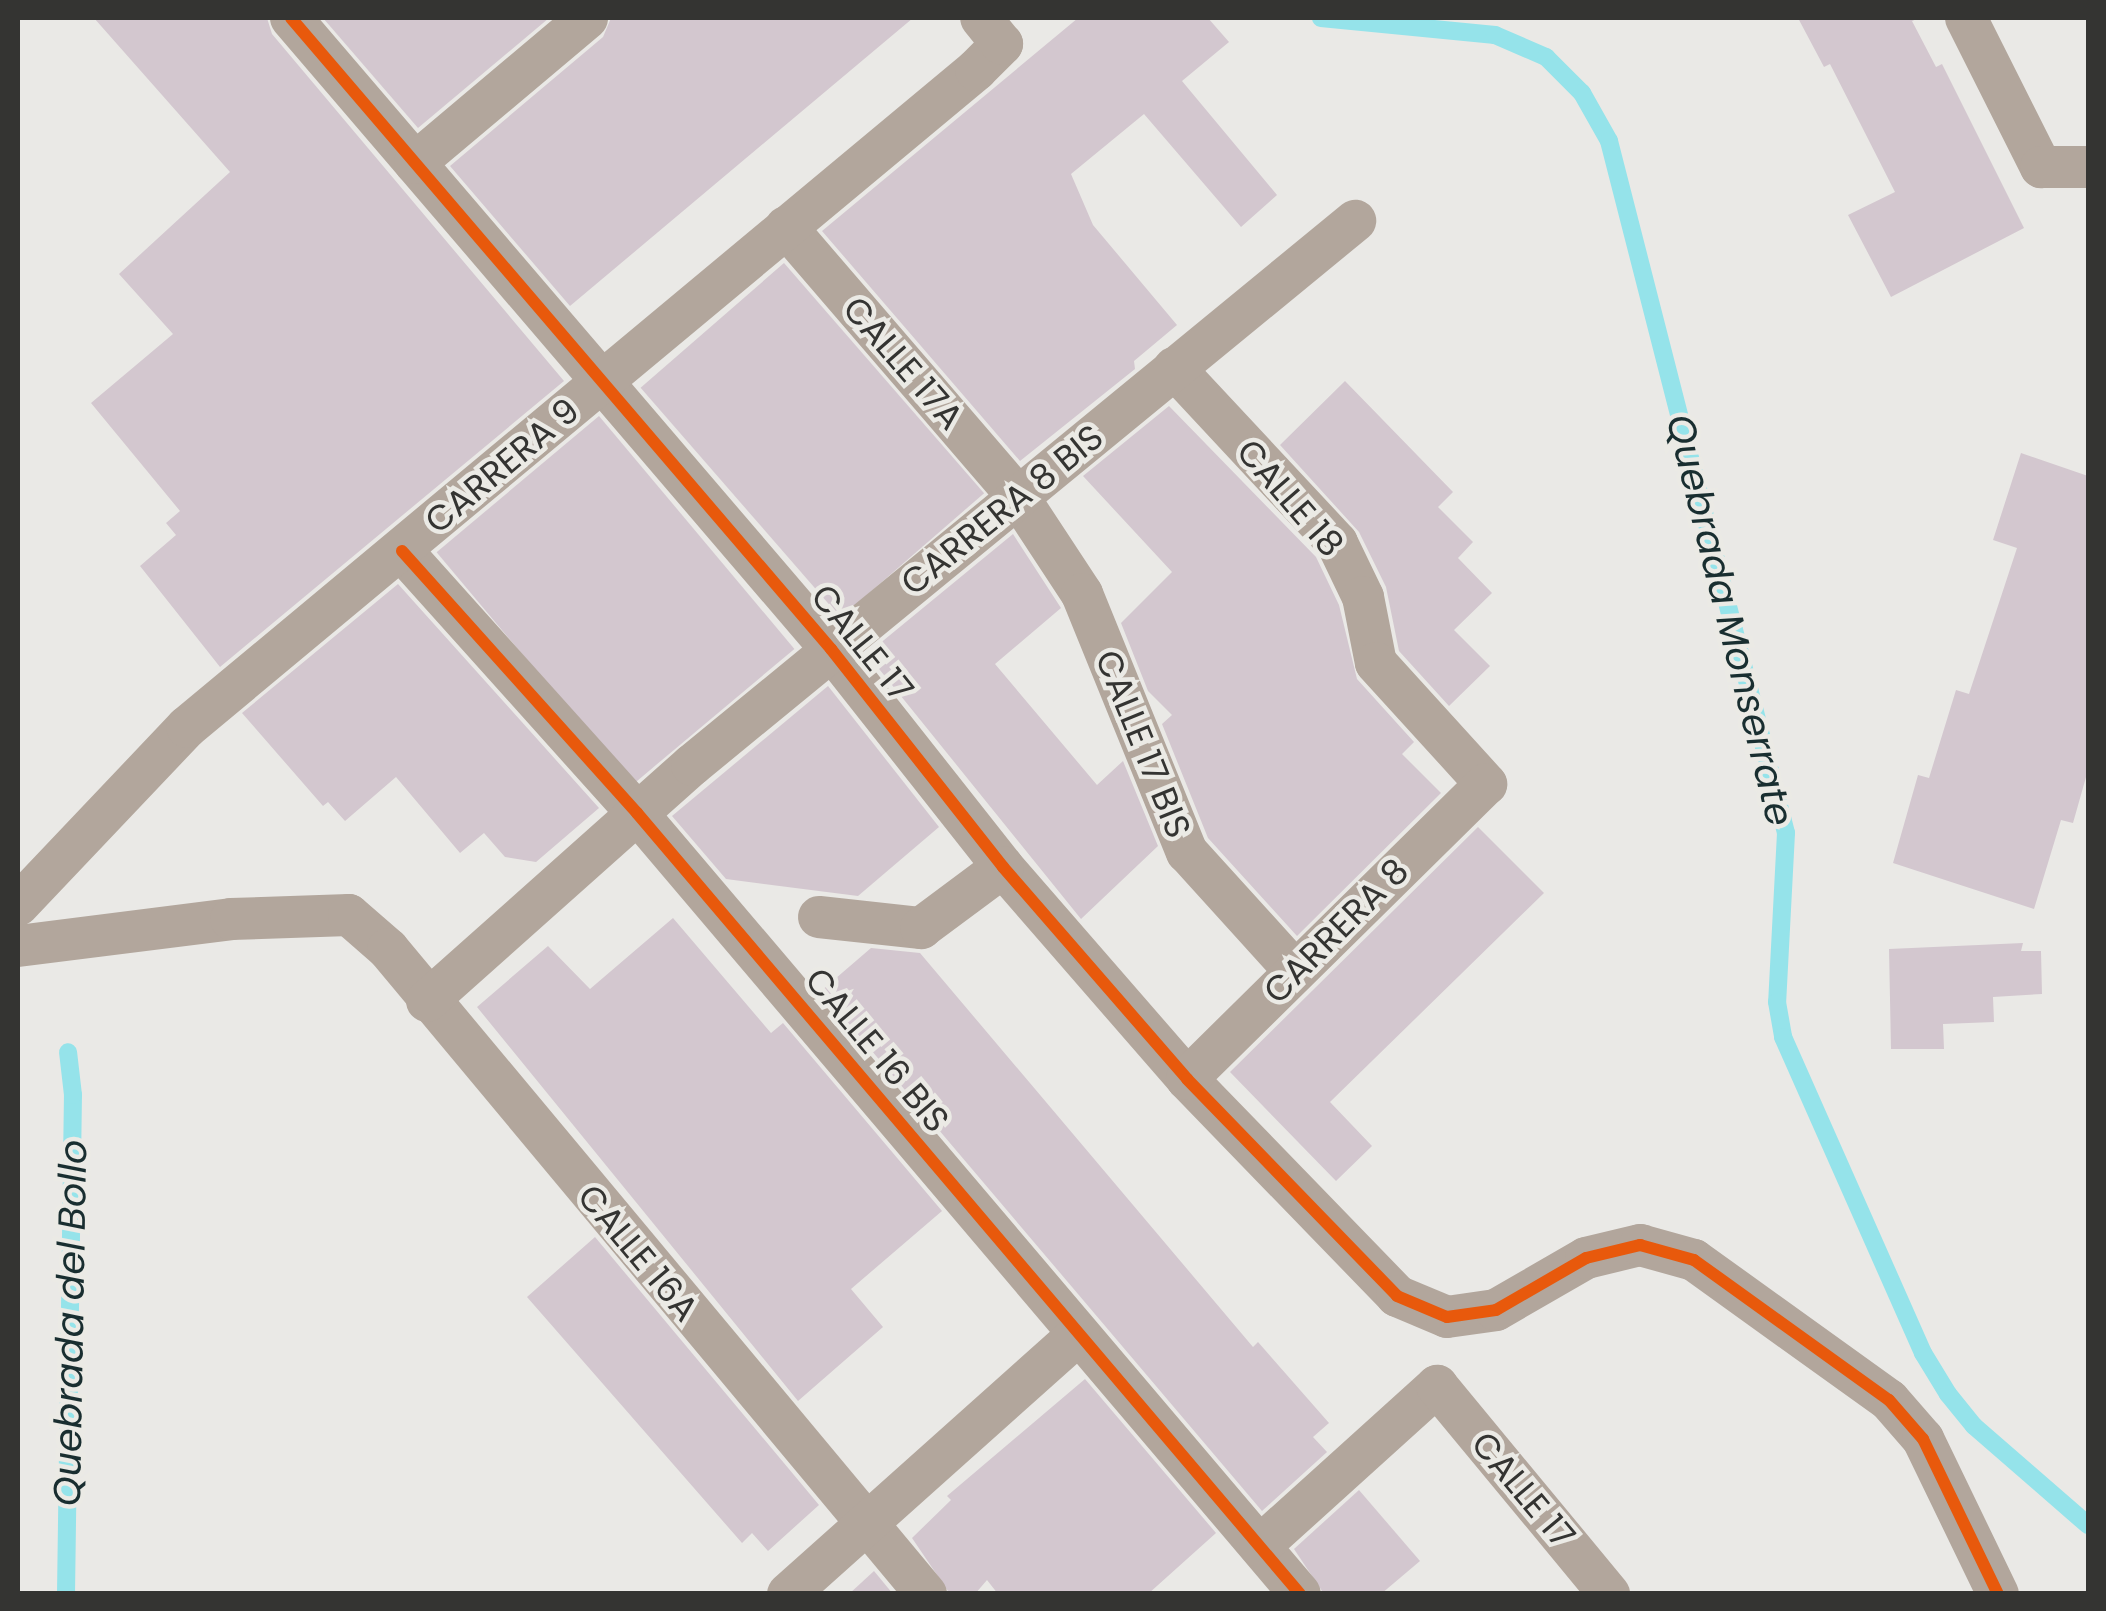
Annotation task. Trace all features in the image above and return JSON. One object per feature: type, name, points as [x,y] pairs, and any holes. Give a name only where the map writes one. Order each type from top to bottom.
[{"type":"street","name":"CALLE 17","points":[[291,18],[599,385],[831,649],[1003,867],[1187,1080],[1396,1296],[1447,1316],[1496,1310],[1586,1258],[1640,1245],[1694,1260],[1889,1400],[1923,1439],[1998,1594]]},
{"type":"street","points":[[415,163],[586,18]]},
{"type":"street","points":[[1975,20],[2042,168],[2088,167]]},
{"type":"street","name":"CARRERA 9","points":[[18,905],[187,727],[786,227],[992,31]]},
{"type":"street","name":"CARRERA 8 BIS","points":[[427,1001],[637,813],[831,649],[1355,221]]},
{"type":"street","name":"CALLE 17A","points":[[786,227],[1019,498]]},
{"type":"street","name":"CALLE 18","points":[[1174,368],[1336,543],[1362,597],[1376,664],[1486,784]]},
{"type":"street","name":"CALLE 17 BIS","points":[[1019,498],[1082,594],[1187,852],[1295,972]]},
{"type":"street","name":"CALLE 16 BIS","points":[[402,551],[637,813],[1300,1594]]},
{"type":"street","name":"CARRERA 8","points":[[1187,1080],[1486,784]]},
{"type":"street","points":[[819,917],[920,928],[1003,867]]},
{"type":"street","name":"CALLE 16A","points":[[18,946],[230,919],[349,915],[388,949],[427,1001],[926,1594]]},
{"type":"street","points":[[788,1594],[1079,1334]]},
{"type":"street","name":"CALLE 17","points":[[1260,1546],[1437,1386],[1609,1594]]},
{"type":"building","points":[[94,18],[267,18],[272,34],[564,381],[220,667],[140,566],[176,535],[166,523],[180,511],[91,403],[173,334],[119,274],[230,172]]},
{"type":"building","points":[[323,18],[549,18],[418,128]]},
{"type":"building","points":[[611,18],[913,18],[570,306],[450,166],[603,37]]},
{"type":"building","points":[[1078,18],[1208,18],[1229,42],[1182,81],[1277,195],[1241,227],[1144,114],[1071,174],[1093,225],[1177,325],[1134,361],[1135,369],[1020,461],[822,231]]},
{"type":"building","points":[[1798,18],[1919,18],[1912,21],[1936,67],[1942,64],[2024,228],[1891,297],[1848,215],[1895,192],[1830,64],[1824,67]]},
{"type":"building","points":[[784,263],[984,493],[841,618],[641,388]]},
{"type":"building","points":[[1345,381],[1453,492],[1438,507],[1473,542],[1458,558],[1492,593],[1454,630],[1490,666],[1449,706],[1399,651],[1386,587],[1359,532],[1280,445]]},
{"type":"building","points":[[1169,406],[1316,557],[1339,605],[1357,679],[1414,742],[1402,754],[1441,793],[1297,936],[1208,838],[1162,724],[1172,715],[1148,691],[1121,623],[1172,572],[1083,476]]},
{"type":"building","points":[[599,416],[794,649],[632,785],[437,552]]},
{"type":"building","points":[[2021,453],[2088,476],[2088,770],[2073,823],[2061,820],[2034,909],[1893,863],[1918,775],[1929,778],[1956,690],[1969,694],[2017,548],[1993,540]]},
{"type":"building","points":[[1013,534],[1061,608],[995,664],[1097,785],[1123,761],[1158,846],[1081,919],[867,654]]},
{"type":"building","points":[[398,584],[599,808],[536,862],[505,857],[484,833],[460,853],[396,777],[345,821],[328,802],[323,806],[242,713]]},
{"type":"building","points":[[828,686],[939,827],[858,896],[726,879],[672,816]]},
{"type":"building","points":[[1478,827],[1544,893],[1330,1102],[1372,1146],[1336,1181],[1230,1072]]},
{"type":"building","points":[[673,918],[771,1033],[783,1023],[942,1211],[851,1289],[883,1327],[798,1401],[477,1007],[548,946],[590,989]]},
{"type":"building","points":[[2023,943],[2021,951],[2041,951],[2042,994],[1993,997],[1994,1022],[1943,1024],[1944,1049],[1891,1049],[1889,949]]},
{"type":"building","points":[[871,948],[920,953],[1253,1347],[1258,1342],[1329,1423],[1313,1437],[1327,1452],[1262,1511],[821,991]]},
{"type":"building","points":[[595,1237],[819,1505],[768,1551],[752,1533],[742,1543],[527,1297]]},
{"type":"building","points":[[1085,1379],[1216,1533],[1148,1594],[998,1594],[987,1580],[975,1594],[950,1594],[912,1538],[951,1500],[947,1496]]},
{"type":"building","points":[[1359,1490],[1420,1561],[1381,1594],[1324,1594],[1294,1549]]},
{"type":"building","points":[[874,1571],[893,1594],[849,1594]]},
{"type":"waterway","name":"Quebrada Monserrate","points":[[1321,18],[1495,35],[1546,57],[1582,93],[1609,141],[1786,833],[1777,1002],[1783,1037],[1923,1353],[1948,1394],[1974,1426],[2088,1525]]},
{"type":"waterway","name":"Quebrada del Bollo","points":[[66,1594],[73,1095],[68,1052]]},
{"type":"cycle path","points":[[291,18],[831,649],[1003,867],[1187,1079],[1397,1296],[1447,1317],[1496,1310],[1586,1258],[1640,1245],[1694,1260],[1889,1400],[1923,1439],[1998,1594]]},
{"type":"cycle path","points":[[402,551],[637,813],[1300,1594]]}]
